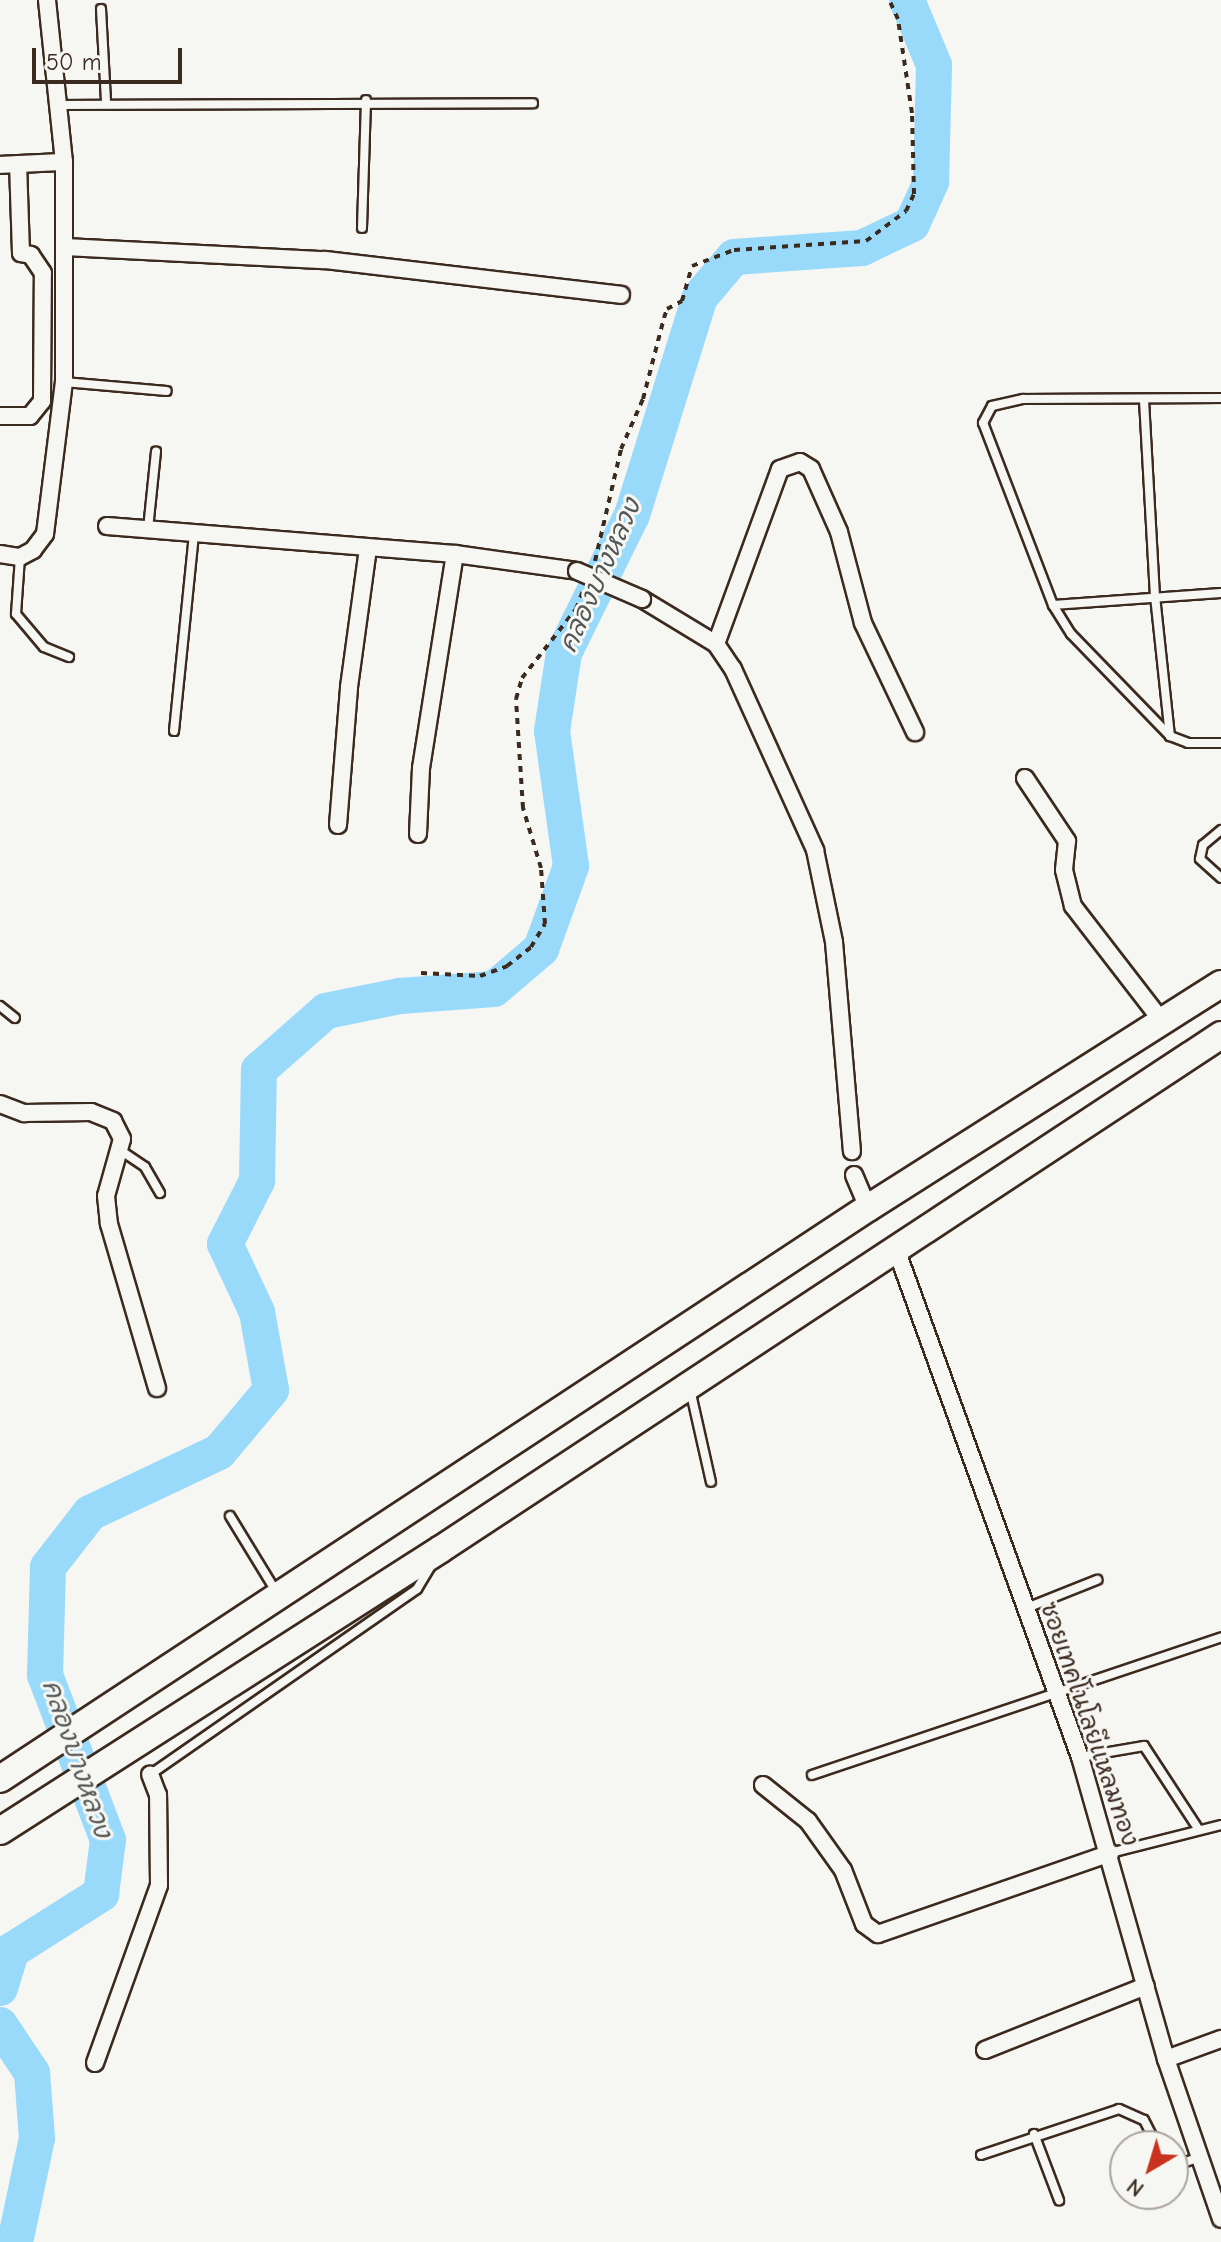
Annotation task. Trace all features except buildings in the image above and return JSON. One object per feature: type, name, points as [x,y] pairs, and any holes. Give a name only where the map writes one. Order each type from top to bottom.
[{"type":"main road","points":[[5,1776],[868,1208],[1221,984]]},
{"type":"main road","points":[[0,1831],[155,1729],[441,1549],[1221,1035]]},
{"type":"street","points":[[0,554],[20,557],[33,550],[45,534],[52,508],[64,382],[64,162],[47,0]]},
{"type":"street","points":[[0,165],[64,162]]},
{"type":"street","points":[[0,416],[30,416],[42,401],[43,273],[31,255],[21,253],[18,164]]},
{"type":"street","points":[[65,247],[325,260],[621,295]]},
{"type":"street","points":[[716,644],[780,469],[800,462],[811,469],[839,532],[863,623],[915,732]]},
{"type":"street","points":[[107,526],[455,554],[584,577],[642,599],[716,644],[754,713],[815,850],[823,879],[834,942],[852,1151]]},
{"type":"street","points":[[338,825],[349,687],[368,549]]},
{"type":"street","points":[[418,834],[421,768],[455,554]]},
{"type":"street","points":[[1025,778],[1067,841],[1064,870],[1073,906],[1162,1021]]},
{"type":"street","points":[[0,1104],[24,1113],[102,1116],[113,1121],[122,1139],[106,1196],[109,1224],[157,1388]]},
{"type":"street","points":[[854,1175],[868,1208]]},
{"type":"street","name":"ซอยเทคโนโลยีแหลมทอง","points":[[896,1249],[1053,1691],[1080,1757],[1110,1853],[1166,2059],[1221,2219]]},
{"type":"street","points":[[95,2063],[159,1885],[158,1795],[150,1774]]},
{"type":"street","points":[[763,1785],[808,1821],[843,1870],[864,1924],[878,1934],[1110,1853]]},
{"type":"street","points":[[985,2050],[1146,1986]]},
{"type":"street","points":[[1166,2059],[1221,2039]]},
{"type":"lane","points":[[101,9],[106,101]]},
{"type":"lane","points":[[362,228],[366,100]]},
{"type":"lane","points":[[59,105],[106,101],[533,103]]},
{"type":"lane","points":[[64,382],[167,391]]},
{"type":"lane","points":[[1221,398],[1023,399],[992,406],[984,415],[983,423],[1053,605],[1071,634],[1170,736],[1188,743],[1221,743]]},
{"type":"lane","points":[[1144,400],[1155,596],[1170,736]]},
{"type":"lane","points":[[148,529],[156,451]]},
{"type":"lane","points":[[174,731],[194,532]]},
{"type":"lane","points":[[20,557],[16,614],[44,647],[69,657]]},
{"type":"lane","points":[[1053,605],[1221,593]]},
{"type":"lane","points":[[1221,830],[1203,845],[1200,859],[1221,878]]},
{"type":"lane","points":[[0,1006],[15,1018]]},
{"type":"lane","points":[[120,1150],[145,1167],[160,1193]]},
{"type":"lane","points":[[689,1385],[711,1482]]},
{"type":"lane","points":[[230,1516],[280,1597]]},
{"type":"lane","points":[[150,1774],[417,1589],[441,1549]]},
{"type":"lane","points":[[1024,1609],[1097,1580]]},
{"type":"lane","points":[[812,1775],[1053,1691],[1221,1637]]},
{"type":"lane","points":[[1080,1757],[1144,1746],[1199,1830]]},
{"type":"lane","points":[[1110,1853],[1221,1825]]},
{"type":"lane","points":[[981,2155],[1034,2134],[1119,2109],[1144,2120],[1149,2130]]},
{"type":"lane","points":[[1034,2134],[1059,2200]]},
{"type":"lane","points":[[1189,2161],[1200,2157]]},
{"type":"path","points":[[421,973],[480,976],[507,966],[531,947],[545,924],[541,868],[523,808],[516,699],[522,678],[576,609],[621,449],[643,399],[667,309],[682,301],[692,266],[734,250],[866,241],[906,211],[914,194],[912,113],[898,19],[889,0]]},
{"type":"waterway","name":"คลองบางหลวง","points":[[0,1988],[11,1951],[101,1894],[108,1840],[45,1675],[48,1567],[90,1513],[219,1452],[271,1390],[257,1312],[225,1244],[257,1181],[259,1070],[326,1011],[400,996],[494,989],[541,949],[571,866],[552,731],[564,653],[632,515],[700,297],[734,257],[862,248],[912,224],[931,182],[934,65],[907,0]]},
{"type":"waterway","name":"คลองบางหลวง","points":[[0,2025],[32,2073],[37,2138],[15,2242]]}]
